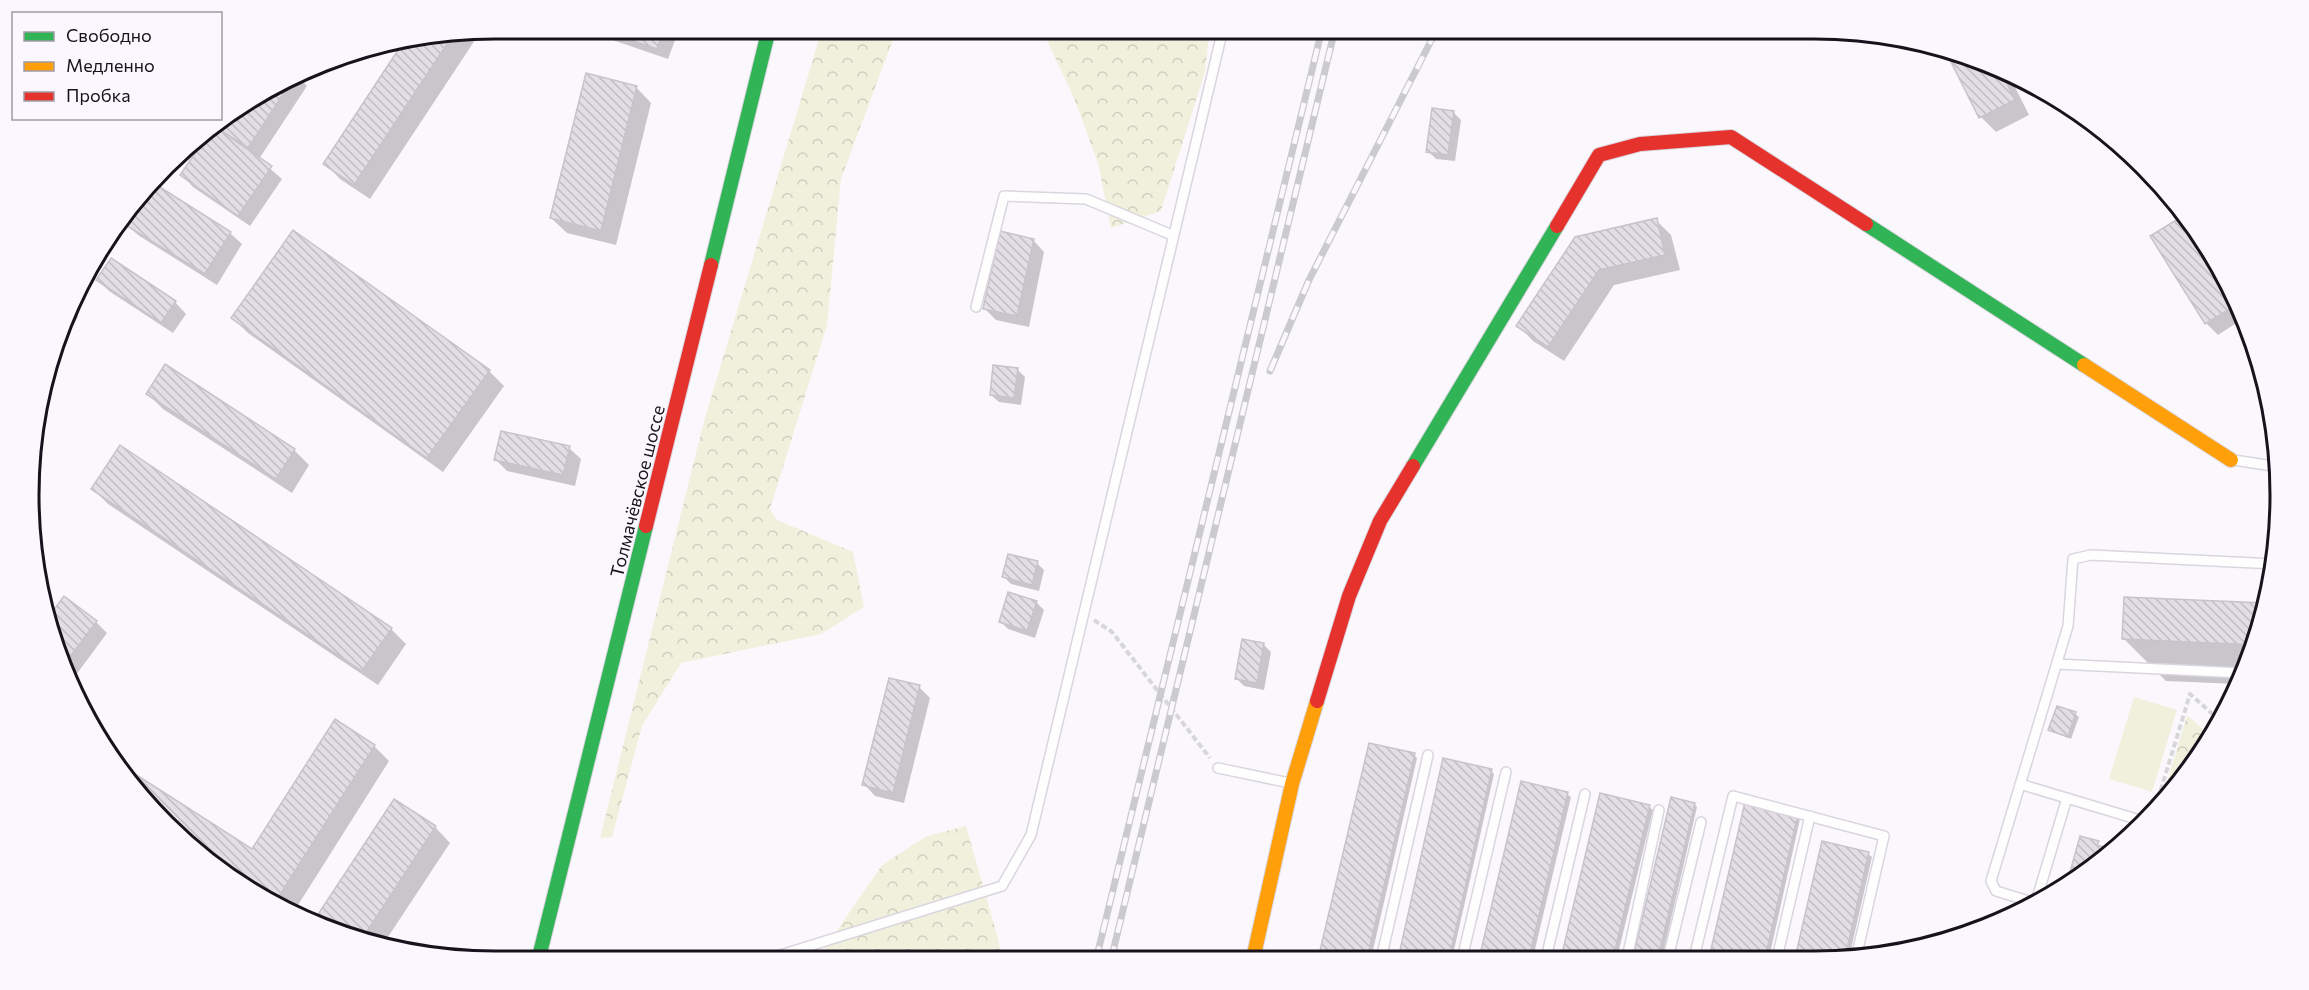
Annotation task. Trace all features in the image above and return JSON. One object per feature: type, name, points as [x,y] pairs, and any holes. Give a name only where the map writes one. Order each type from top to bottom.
[{"type":"street","name":"Толмачёвское шоссе","points":[[540,951],[766,39]]},
{"type":"street","points":[[1255,951],[1292,784],[1349,596],[1380,521],[1599,155],[1640,144],[1731,137],[2231,460]]},
{"type":"lane","points":[[793,951],[1002,886],[1031,835],[1219,39]]},
{"type":"lane","points":[[976,308],[1004,196],[1086,199],[1172,235]]},
{"type":"lane","points":[[2231,460],[2269,466]]},
{"type":"lane","points":[[2024,900],[1996,891],[1992,888],[1991,881],[2068,626],[2073,559],[2091,555],[2265,563]]},
{"type":"lane","points":[[2057,664],[2234,673]]},
{"type":"lane","points":[[1383,951],[1428,755]]},
{"type":"lane","points":[[1218,768],[1292,784]]},
{"type":"lane","points":[[1464,951],[1506,772]]},
{"type":"lane","points":[[2020,784],[2135,818]]},
{"type":"lane","points":[[1548,951],[1585,794]]},
{"type":"lane","points":[[1696,951],[1733,796],[1884,836],[1858,949]]},
{"type":"lane","points":[[2039,892],[2067,798]]},
{"type":"lane","points":[[1629,951],[1659,810]]},
{"type":"lane","points":[[1779,951],[1810,816]]},
{"type":"lane","points":[[1670,951],[1701,822]]},
{"type":"path","points":[[1083,614],[1112,632],[1218,768]]},
{"type":"path","points":[[2160,792],[2190,694],[2213,715]]},
{"type":"green space","points":[[819,39],[893,39],[841,179],[827,325],[770,509],[777,520],[853,552],[864,607],[821,634],[681,663],[642,726],[612,837],[600,838],[704,421]]},
{"type":"green space","points":[[1046,39],[1209,39],[1205,72],[1161,211],[1111,228],[1098,163],[1074,98]]},
{"type":"green space","points":[[2134,697],[2177,710],[2152,792],[2109,779]]},
{"type":"green space","points":[[2187,715],[2204,730],[2166,785]]},
{"type":"green space","points":[[966,826],[1000,951],[823,951],[882,865],[927,836]]},
{"type":"building","points":[[628,39],[660,39],[657,49]]},
{"type":"building","points":[[449,42],[354,185],[323,164],[398,50]]},
{"type":"building","points":[[1950,60],[2006,82],[2015,100],[1979,118]]},
{"type":"building","points":[[586,73],[637,86],[601,231],[550,218]]},
{"type":"building","points":[[286,90],[248,148],[221,130]]},
{"type":"building","points":[[1432,108],[1454,111],[1448,155],[1426,152]]},
{"type":"building","points":[[221,131],[272,166],[238,216],[180,175],[199,148]]},
{"type":"building","points":[[159,187],[231,232],[205,274],[127,226]]},
{"type":"building","points":[[1657,218],[1665,255],[1599,270],[1548,347],[1516,326],[1575,237]]},
{"type":"building","points":[[2177,219],[2209,267],[2230,309],[2205,324],[2150,236]]},
{"type":"building","points":[[293,230],[490,370],[427,458],[231,318]]},
{"type":"building","points":[[1000,231],[1034,239],[1017,316],[983,309]]},
{"type":"building","points":[[111,258],[176,301],[161,323],[96,280]]},
{"type":"building","points":[[165,364],[295,449],[276,479],[146,394]]},
{"type":"building","points":[[993,365],[1018,368],[1014,398],[990,395]]},
{"type":"building","points":[[501,431],[570,446],[563,475],[494,460]]},
{"type":"building","points":[[120,445],[392,628],[362,671],[91,489]]},
{"type":"building","points":[[1008,554],[1038,561],[1032,585],[1002,577]]},
{"type":"building","points":[[1008,592],[1037,601],[1027,631],[999,622]]},
{"type":"building","points":[[64,596],[97,621],[69,658],[63,642],[54,609]]},
{"type":"building","points":[[2124,597],[2257,603],[2245,645],[2122,639]]},
{"type":"building","points":[[1242,639],[1264,643],[1257,683],[1235,679]]},
{"type":"building","points":[[889,678],[920,685],[893,793],[862,785]]},
{"type":"building","points":[[2057,706],[2076,712],[2068,737],[2048,730]]},
{"type":"building","points":[[335,719],[375,745],[279,896],[217,857],[194,838],[152,796],[133,772],[252,849]]},
{"type":"building","points":[[1369,743],[1415,753],[1369,951],[1320,951]]},
{"type":"building","points":[[1443,758],[1492,769],[1451,951],[1400,951]]},
{"type":"building","points":[[1521,781],[1568,792],[1531,951],[1481,951]]},
{"type":"building","points":[[1600,793],[1650,805],[1615,951],[1563,951]]},
{"type":"building","points":[[1671,797],[1695,803],[1660,951],[1635,951]]},
{"type":"building","points":[[394,799],[436,826],[367,932],[318,915]]},
{"type":"building","points":[[1745,802],[1798,814],[1767,951],[1711,951]]},
{"type":"building","points":[[2080,836],[2099,841],[2097,845],[2104,847],[2070,872]]},
{"type":"building","points":[[1822,841],[1869,852],[1847,950],[1797,951]]},
{"type":"railway","points":[[1098,951],[1320,39]]},
{"type":"railway","points":[[1113,951],[1333,39]]},
{"type":"railway","points":[[1270,371],[1309,280],[1432,39]]},
{"type":"traffic: fast","points":[[711,265],[767,39]]},
{"type":"traffic: fast","points":[[1866,224],[2084,365]]},
{"type":"traffic: fast","points":[[1413,466],[1557,226]]},
{"type":"traffic: fast","points":[[540,951],[646,526]]},
{"type":"traffic: slow","points":[[2084,365],[2231,460]]},
{"type":"traffic: slow","points":[[1255,951],[1292,784],[1317,701]]},
{"type":"traffic: jam","points":[[1557,226],[1599,155],[1640,144],[1731,137],[1866,224]]},
{"type":"traffic: jam","points":[[646,526],[711,265]]},
{"type":"traffic: jam","points":[[1317,701],[1349,596],[1380,521],[1413,466]]}]
